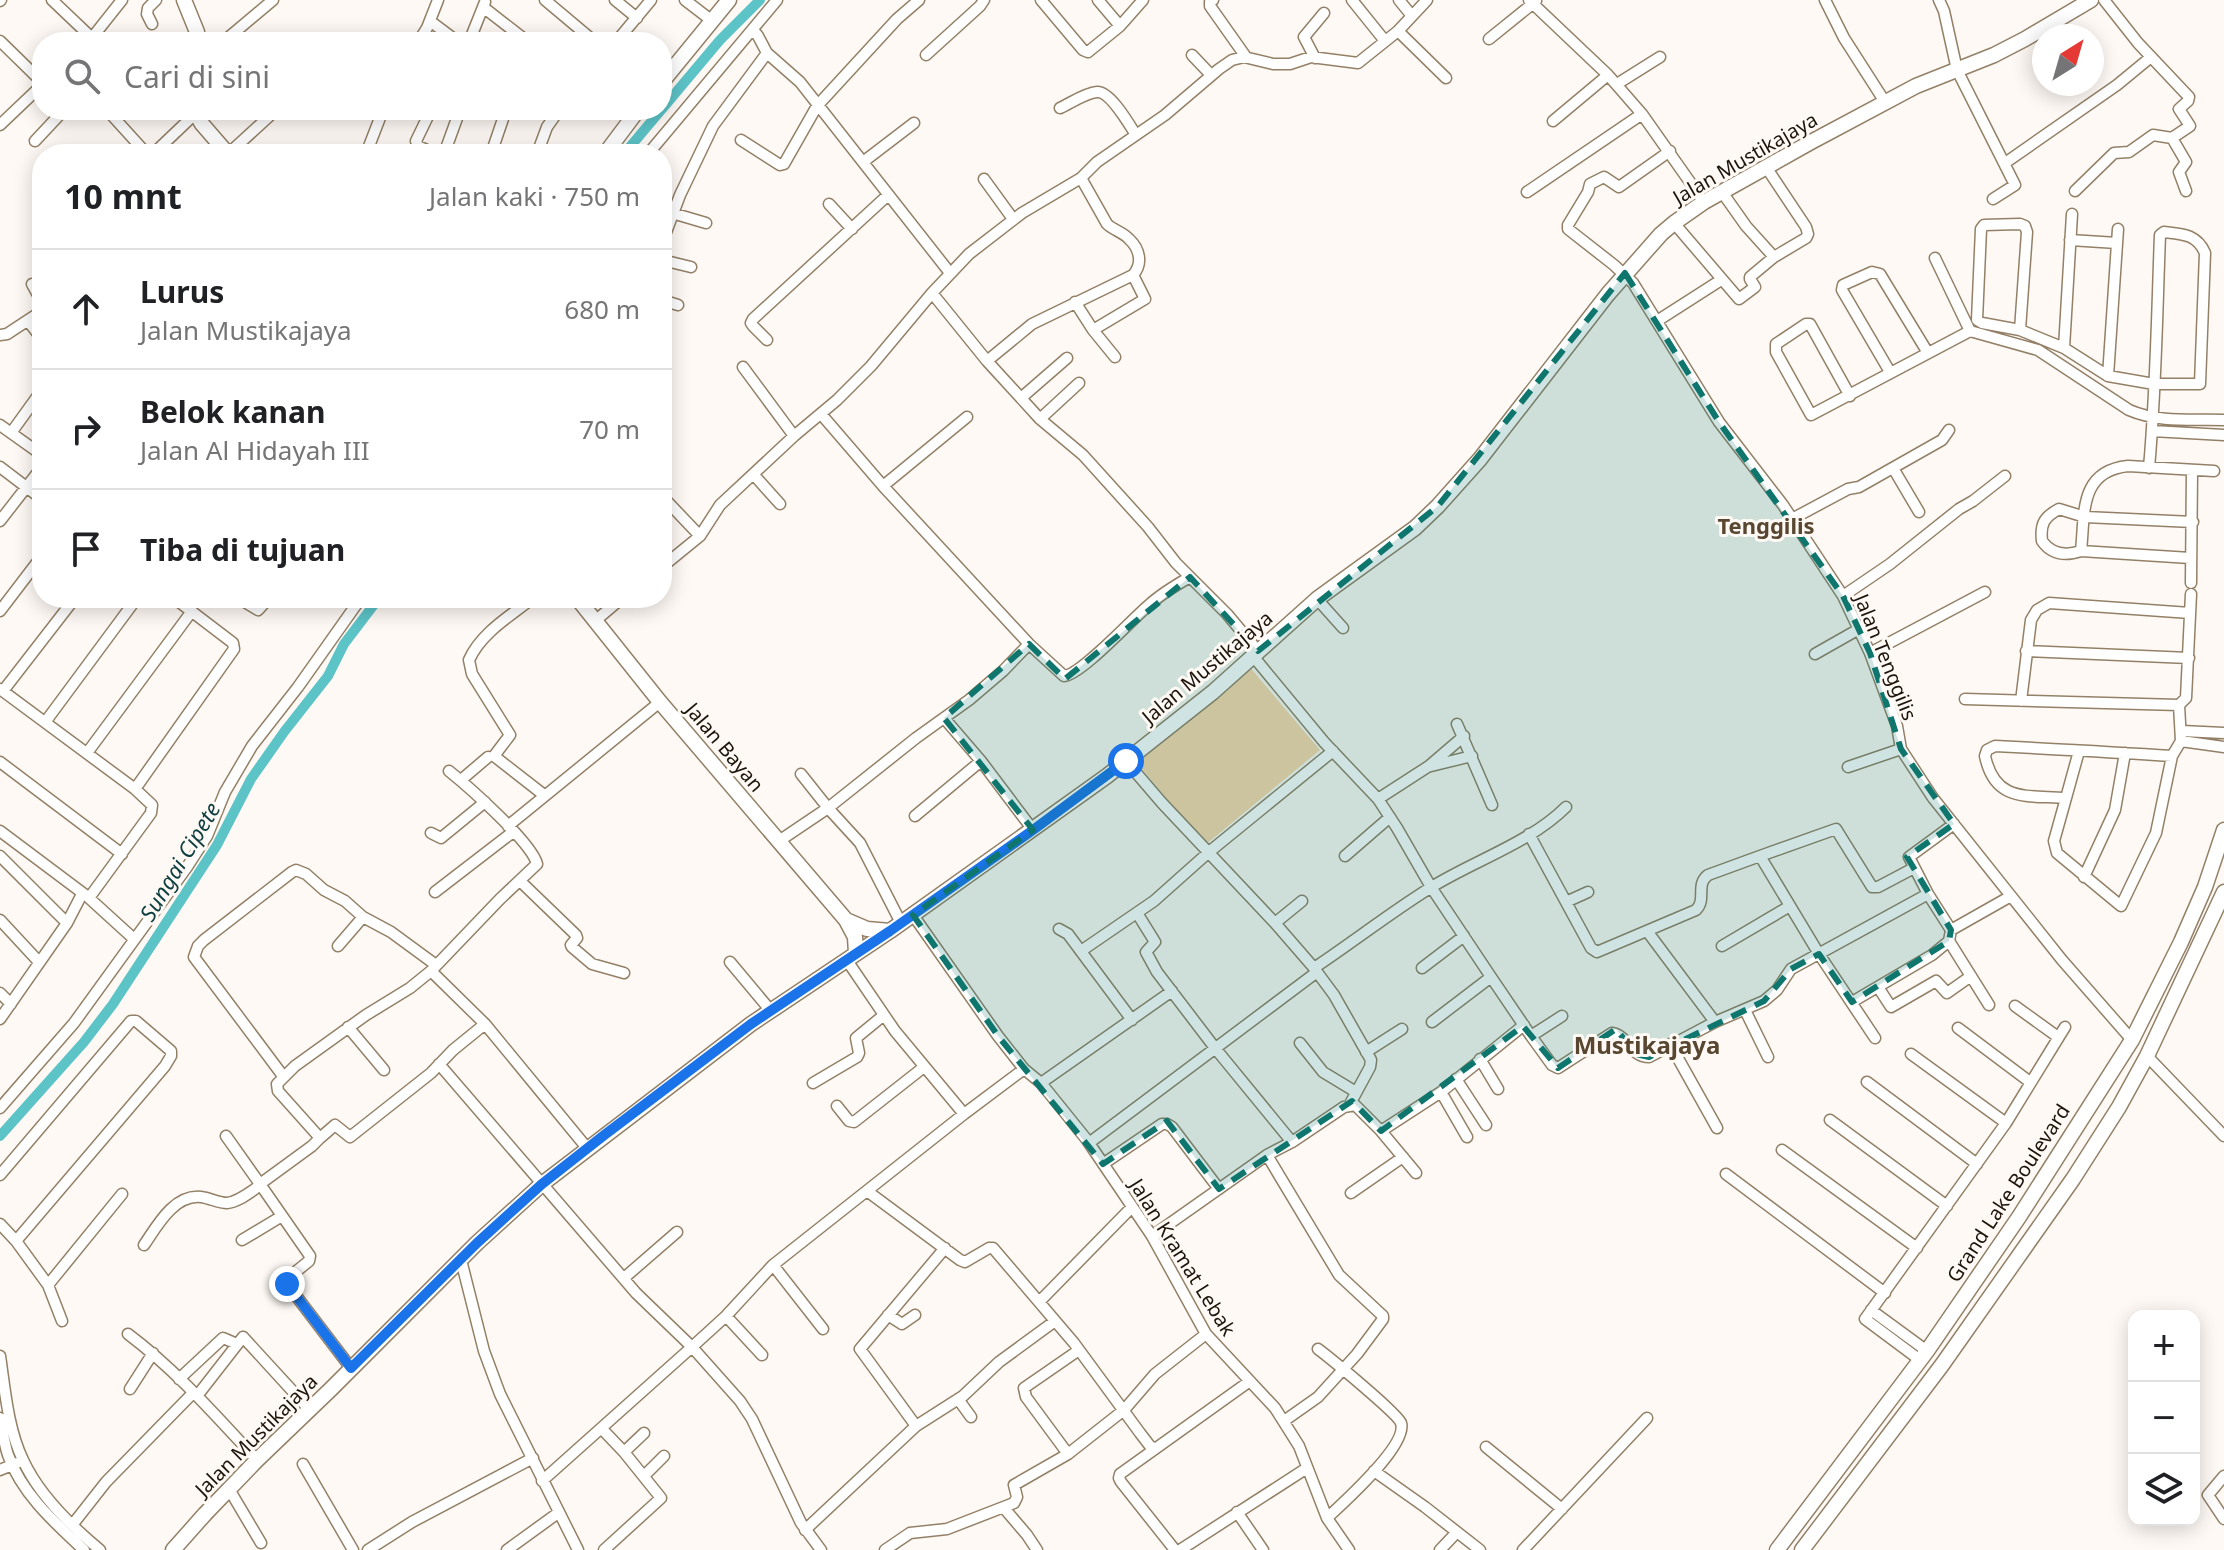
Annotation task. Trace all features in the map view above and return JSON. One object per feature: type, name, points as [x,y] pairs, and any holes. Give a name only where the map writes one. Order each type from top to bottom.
[{"type":"main road","points":[[184,0],[197,32]]},
{"type":"main road","points":[[672,69],[729,0]]},
{"type":"main road","name":"Jalan Mustikajaya","points":[[173,1550],[257,1460],[542,1184],[771,1011],[901,923],[1126,761],[1213,692],[1317,599],[1415,528],[1480,459],[1625,273],[1674,223],[1704,202],[1885,102],[2025,39],[2091,0]]},
{"type":"main road","points":[[201,120],[217,144]]},
{"type":"main road","points":[[612,144],[630,120]]},
{"type":"main road","name":"Jalan Bayan","points":[[585,608],[660,702],[846,920],[855,937],[851,956]]},
{"type":"main road","name":"Grand Lake Boulevard","points":[[1777,1550],[1924,1356],[2132,1040],[2181,942],[2205,887],[2224,830]]},
{"type":"main road","name":"Grand Lake Boulevard","points":[[1805,1545],[1942,1365],[2073,1179],[2147,1056],[2224,892]]},
{"type":"main road","points":[[846,920],[867,929],[901,923]]},
{"type":"main road","points":[[2181,942],[2198,949]]},
{"type":"main road","points":[[2051,1166],[2073,1179]]},
{"type":"main road","points":[[1792,1529],[1805,1545]]},
{"type":"street","points":[[52,0],[85,32]]},
{"type":"street","points":[[99,32],[122,0]]},
{"type":"street","points":[[152,24],[147,14],[148,8],[156,0]]},
{"type":"street","points":[[235,32],[273,0]]},
{"type":"street","points":[[424,32],[438,0]]},
{"type":"street","points":[[545,0],[583,32]]},
{"type":"street","points":[[615,0],[637,18]]},
{"type":"street","points":[[625,32],[651,0]]},
{"type":"street","points":[[685,0],[711,20]]},
{"type":"street","points":[[656,144],[777,0]]},
{"type":"street","points":[[741,140],[782,165],[817,106],[897,19],[919,0]]},
{"type":"street","points":[[926,55],[984,0]]},
{"type":"street","points":[[1041,0],[1085,52],[1090,52],[1120,26],[1143,0]]},
{"type":"street","points":[[1098,0],[1120,26]]},
{"type":"street","points":[[1200,0],[1211,3],[1246,57]]},
{"type":"street","points":[[1352,0],[1385,41]]},
{"type":"street","points":[[1399,0],[1412,16]]},
{"type":"street","points":[[672,559],[700,536],[720,505],[871,366],[969,254],[1013,219],[1081,178],[1097,162],[1165,115],[1232,60],[1246,57],[1286,65],[1315,58],[1358,63],[1398,31],[1427,0]]},
{"type":"street","points":[[1825,0],[1844,38],[1885,102]]},
{"type":"street","points":[[1939,0],[1957,70],[2015,185],[1993,199]]},
{"type":"street","points":[[2075,191],[2114,153],[2130,151],[2153,135],[2172,138],[2190,126],[2179,110],[2189,97],[2104,0]]},
{"type":"street","points":[[1489,39],[1533,1],[1617,84],[1670,151],[1704,202]]},
{"type":"street","points":[[473,32],[484,3],[517,32]]},
{"type":"street","points":[[1315,58],[1304,37],[1324,13]]},
{"type":"street","points":[[430,21],[445,32]]},
{"type":"street","points":[[753,30],[767,53],[800,82],[950,273]]},
{"type":"street","points":[[1398,31],[1446,78]]},
{"type":"street","points":[[0,41],[32,73]]},
{"type":"street","points":[[706,223],[672,213],[713,126],[767,53]]},
{"type":"street","points":[[1192,55],[1211,75]]},
{"type":"street","points":[[1617,84],[1660,57]]},
{"type":"street","points":[[2005,163],[2117,85],[2151,57]]},
{"type":"street","points":[[1553,121],[1608,75]]},
{"type":"street","points":[[1060,108],[1095,92],[1102,93],[1111,100],[1136,135]]},
{"type":"street","points":[[0,125],[32,93]]},
{"type":"street","points":[[1527,192],[1642,114]]},
{"type":"street","points":[[35,141],[55,120]]},
{"type":"street","points":[[117,120],[140,144]]},
{"type":"street","points":[[161,144],[186,120]]},
{"type":"street","points":[[233,144],[263,120]]},
{"type":"street","points":[[370,144],[379,120]]},
{"type":"street","points":[[417,144],[426,120]]},
{"type":"street","points":[[448,144],[456,120]]},
{"type":"street","points":[[494,144],[503,120]]},
{"type":"street","points":[[542,144],[552,120]]},
{"type":"street","points":[[863,162],[914,123]]},
{"type":"street","points":[[2172,138],[2186,162],[2179,172],[2186,191]]},
{"type":"street","name":"Jalan Tenggilis","points":[[1670,151],[1619,187],[1604,177],[1590,184],[1568,225],[1569,231],[1625,273],[1719,422],[1792,519],[1843,596],[1870,653],[1897,726],[1901,749],[1933,798],[2062,960],[2132,1040]]},
{"type":"street","points":[[1674,223],[1740,299],[1755,287],[1750,277],[1808,234],[1766,167]]},
{"type":"street","points":[[987,361],[1032,324],[1133,275],[1139,264],[1137,250],[1129,238],[1107,224],[1081,178]]},
{"type":"street","points":[[984,179],[1013,219]]},
{"type":"street","points":[[1722,192],[1746,226],[1774,257]]},
{"type":"street","points":[[767,340],[753,326],[753,319],[887,196]]},
{"type":"street","points":[[829,204],[852,229]]},
{"type":"street","points":[[2064,348],[2072,214]]},
{"type":"street","points":[[2020,330],[2025,226],[1984,225],[1981,229],[1976,317],[1982,323],[2020,330],[2064,348],[2108,376],[2154,384],[2204,384],[2205,253],[2202,246],[2189,235],[2164,232],[2160,235],[2154,384],[2154,419],[2149,468]]},
{"type":"street","points":[[2108,376],[2118,229]]},
{"type":"street","points":[[2070,240],[2117,243]]},
{"type":"street","points":[[1935,258],[1970,331]]},
{"type":"street","points":[[672,262],[691,267]]},
{"type":"street","points":[[1890,372],[1842,290],[1843,285],[1872,272],[1880,274],[1928,353]]},
{"type":"street","points":[[1093,330],[1145,299],[1133,275]]},
{"type":"street","points":[[1657,321],[1721,280]]},
{"type":"street","points":[[932,293],[987,361],[1040,419],[1083,455],[1190,577],[1227,614],[1333,751],[1378,799],[1431,887],[1552,1065],[1558,1068],[1612,1033],[1621,1035],[1640,1057],[1649,1057],[1772,996],[1791,969],[1928,894]]},
{"type":"street","points":[[1075,302],[1115,357]]},
{"type":"street","points":[[672,303],[678,305]]},
{"type":"street","points":[[0,335],[32,318]]},
{"type":"street","points":[[28,321],[32,326]]},
{"type":"street","points":[[1850,396],[1810,324],[1776,344],[1776,352],[1813,416],[1850,396],[1890,372],[1970,331],[2038,350],[2129,410],[2154,419],[2224,420]]},
{"type":"street","points":[[1021,398],[1067,358]]},
{"type":"street","points":[[743,367],[794,436]]},
{"type":"street","points":[[1040,419],[1079,383]]},
{"type":"street","points":[[11,433],[32,404]]},
{"type":"street","points":[[821,414],[1029,644],[1064,676],[1070,676],[1149,604],[1190,577]]},
{"type":"street","points":[[883,486],[967,417]]},
{"type":"street","points":[[2206,435],[2207,420]]},
{"type":"street","points":[[0,425],[32,448]]},
{"type":"street","points":[[1792,519],[1893,468],[1942,440],[1949,430]]},
{"type":"street","points":[[2152,431],[2224,435]]},
{"type":"street","points":[[2081,551],[2086,495],[2107,470],[2128,466],[2214,471]]},
{"type":"street","points":[[0,467],[32,492]]},
{"type":"street","points":[[1893,468],[1919,512]]},
{"type":"street","points":[[1965,699],[2179,705],[2186,698],[2192,470]]},
{"type":"street","points":[[754,475],[780,504]]},
{"type":"street","points":[[1843,596],[2005,476]]},
{"type":"street","points":[[0,521],[32,480]]},
{"type":"street","points":[[672,507],[700,536]]},
{"type":"street","points":[[2190,558],[2081,551],[2070,555],[2052,551],[2042,541],[2040,529],[2050,513],[2059,509],[2085,517],[2193,522]]},
{"type":"street","points":[[0,611],[32,569]]},
{"type":"street","points":[[1870,653],[1985,592]]},
{"type":"street","points":[[1317,599],[1343,628]]},
{"type":"street","points":[[2021,701],[2033,614],[2042,605],[2190,613]]},
{"type":"street","points":[[0,1019],[86,896],[122,854],[152,809],[152,805],[135,789],[2,690],[67,608]]},
{"type":"street","points":[[46,721],[130,608]]},
{"type":"street","points":[[135,789],[234,649],[233,643],[188,608]]},
{"type":"street","points":[[0,1108],[74,1023],[204,842],[225,792],[260,734],[354,608]]},
{"type":"street","points":[[520,608],[477,645],[469,660],[472,674],[510,735],[494,756],[544,795]]},
{"type":"street","points":[[595,621],[610,608]]},
{"type":"street","points":[[87,753],[192,611]]},
{"type":"street","points":[[1815,654],[1859,629]]},
{"type":"street","points":[[779,841],[828,808],[969,700],[1029,644]]},
{"type":"street","points":[[2026,651],[2189,658]]},
{"type":"street","points":[[435,892],[510,829],[544,795],[660,702]]},
{"type":"street","points":[[2079,751],[2054,847],[2060,857],[2121,906],[2156,833],[2172,756],[2181,736],[2179,705]]},
{"type":"street","points":[[944,718],[1033,830]]},
{"type":"street","points":[[1457,724],[1492,805]]},
{"type":"street","points":[[2181,736],[2224,733]]},
{"type":"street","points":[[1378,799],[1429,766],[1464,736]]},
{"type":"street","points":[[2181,736],[2224,747]]},
{"type":"street","points":[[2066,798],[2007,792],[1998,785],[1985,756],[1991,746],[2172,756]]},
{"type":"street","points":[[1848,767],[1901,749]]},
{"type":"street","points":[[1081,951],[1154,901],[1333,751]]},
{"type":"street","points":[[2084,877],[2110,822],[2125,753]]},
{"type":"street","points":[[1429,766],[1472,756]]},
{"type":"street","points":[[461,780],[488,757]]},
{"type":"street","points":[[915,816],[981,761]]},
{"type":"street","points":[[1126,761],[1316,970],[1334,995],[1372,1064],[1350,1104],[1267,1155],[1152,1236]]},
{"type":"street","points":[[0,762],[122,854]]},
{"type":"street","points":[[320,1138],[278,1091],[277,1084],[283,1076],[348,1027],[410,988],[535,868],[537,862],[510,829],[449,771]]},
{"type":"street","name":"Jalan Kramat Lebak","points":[[801,774],[860,843],[901,923],[1024,1069],[1041,1083],[1089,1143],[1152,1236],[1206,1334],[1265,1396],[1284,1421],[1299,1446],[1327,1518],[1349,1550]]},
{"type":"street","points":[[431,833],[441,838],[485,802]]},
{"type":"street","points":[[1089,1143],[1316,970],[1431,887],[1529,834],[1566,807]]},
{"type":"street","points":[[1345,856],[1390,817]]},
{"type":"street","points":[[1954,824],[1909,859],[1989,1005]]},
{"type":"street","points":[[1529,834],[1594,952],[1696,910],[1701,901],[1702,880],[1708,875],[1836,829],[1872,887],[1878,887],[1914,868]]},
{"type":"street","points":[[0,831],[86,896],[134,939]]},
{"type":"street","points":[[0,856],[67,923]]},
{"type":"street","points":[[1760,856],[1819,954],[1875,1038]]},
{"type":"street","points":[[283,1076],[194,957],[198,946],[296,870],[345,901],[363,917],[391,932],[434,968],[485,1024],[587,1148]]},
{"type":"street","points":[[520,881],[576,935],[572,947],[592,964],[624,973]]},
{"type":"street","points":[[1566,902],[1588,892]]},
{"type":"street","points":[[1852,1002],[1932,955],[1950,936],[2011,896]]},
{"type":"street","points":[[1275,923],[1302,901]]},
{"type":"street","points":[[1722,946],[1790,906]]},
{"type":"street","points":[[1137,913],[1155,942],[1146,954],[1154,969],[1292,1142]]},
{"type":"street","points":[[338,946],[363,917]]},
{"type":"street","points":[[0,920],[39,962]]},
{"type":"street","points":[[1059,929],[1068,934],[1132,1020]]},
{"type":"street","points":[[1647,931],[1715,1022]]},
{"type":"street","points":[[1422,968],[1464,936]]},
{"type":"street","points":[[851,956],[884,1015],[964,1114]]},
{"type":"street","points":[[730,962],[771,1011]]},
{"type":"street","points":[[1878,987],[1891,1007],[1936,981],[1947,993],[1971,976]]},
{"type":"street","points":[[1432,1022],[1491,977]]},
{"type":"street","points":[[1041,1083],[1172,991]]},
{"type":"street","points":[[0,993],[11,1004]]},
{"type":"street","points":[[2015,1006],[2058,1037]]},
{"type":"street","points":[[1745,1010],[1768,1057]]},
{"type":"street","points":[[813,1083],[857,1057],[856,1038],[884,1015]]},
{"type":"street","points":[[1531,1036],[1562,1016]]},
{"type":"street","points":[[0,1175],[131,1021],[136,1021],[171,1051],[165,1066],[16,1241]]},
{"type":"street","points":[[144,1245],[164,1216],[178,1203],[199,1197],[227,1203],[238,1200],[312,1146],[335,1125],[350,1137],[485,1024]]},
{"type":"street","points":[[1381,1131],[1441,1092],[1524,1025]]},
{"type":"street","points":[[348,1027],[384,1070]]},
{"type":"street","points":[[1924,1356],[1868,1315],[2006,1123],[2065,1027]]},
{"type":"street","points":[[1958,1028],[2030,1082]]},
{"type":"street","points":[[1366,1052],[1402,1029]]},
{"type":"street","points":[[1300,1043],[1323,1072],[1356,1092]]},
{"type":"street","points":[[1670,1044],[1717,1128]]},
{"type":"street","points":[[1911,1054],[2006,1123]]},
{"type":"street","points":[[2147,1056],[2224,1136]]},
{"type":"street","points":[[1480,1059],[1498,1089]]},
{"type":"street","points":[[439,1064],[624,1278],[740,1401],[752,1419],[805,1530],[821,1550]]},
{"type":"street","points":[[837,1106],[849,1121],[854,1122],[924,1067]]},
{"type":"street","points":[[542,1481],[726,1316],[773,1265],[1024,1069]]},
{"type":"street","points":[[1456,1079],[1486,1125]]},
{"type":"street","points":[[1867,1082],[1977,1164]]},
{"type":"street","points":[[1441,1092],[1467,1137]]},
{"type":"street","points":[[1350,1104],[1363,1111],[1416,1173]]},
{"type":"street","points":[[1830,1120],[1947,1206]]},
{"type":"street","points":[[1103,1164],[1162,1124],[1167,1124],[1219,1189]]},
{"type":"street","points":[[226,1136],[310,1257],[288,1278],[287,1284],[351,1368]]},
{"type":"street","points":[[1782,1150],[1917,1248]]},
{"type":"street","points":[[1267,1155],[1339,1275],[1383,1316],[1318,1397],[1284,1421]]},
{"type":"street","points":[[1351,1193],[1403,1157]]},
{"type":"street","points":[[1726,1174],[1885,1293]]},
{"type":"street","points":[[867,1191],[960,1260],[965,1262],[993,1248],[1040,1301],[1154,1448]]},
{"type":"street","points":[[48,1285],[122,1194]]},
{"type":"street","points":[[1040,1301],[1132,1207]]},
{"type":"street","points":[[242,1240],[282,1216]]},
{"type":"street","points":[[0,1224],[48,1285],[62,1321]]},
{"type":"street","points":[[624,1278],[677,1232]]},
{"type":"street","points":[[916,1426],[860,1349],[945,1248]]},
{"type":"street","points":[[461,1260],[484,1351],[500,1394],[578,1550]]},
{"type":"street","points":[[773,1265],[823,1329]]},
{"type":"street","points":[[888,1315],[902,1324],[915,1315]]},
{"type":"street","points":[[726,1316],[762,1355]]},
{"type":"street","points":[[805,1530],[916,1426],[958,1399],[999,1362],[1055,1321]]},
{"type":"street","points":[[128,1334],[153,1353],[195,1394],[257,1460]]},
{"type":"street","points":[[885,1550],[910,1533],[947,1529],[1016,1501],[1014,1485],[1068,1454],[1124,1410],[1155,1374],[1206,1334]]},
{"type":"street","points":[[179,1379],[223,1338],[237,1344]]},
{"type":"street","points":[[73,1524],[106,1482],[195,1394],[241,1338],[245,1338],[309,1409]]},
{"type":"street","points":[[1318,1349],[1343,1368],[1401,1423],[1400,1435],[1383,1462],[1327,1518]]},
{"type":"street","points":[[1068,1454],[1026,1397],[1024,1388],[1079,1350]]},
{"type":"street","points":[[130,1389],[153,1353]]},
{"type":"street","points":[[0,1356],[9,1411],[9,1453]]},
{"type":"street","points":[[1250,1381],[1154,1448],[1119,1478],[1178,1550],[1307,1468]]},
{"type":"street","points":[[958,1399],[971,1417]]},
{"type":"street","points":[[0,1418],[9,1453],[52,1505],[100,1550]]},
{"type":"street","points":[[1523,1550],[1647,1418]]},
{"type":"street","points":[[602,1429],[661,1500],[604,1550]]},
{"type":"street","points":[[624,1452],[644,1433]]},
{"type":"street","points":[[1486,1447],[1562,1509]]},
{"type":"street","points":[[644,1476],[664,1456]]},
{"type":"street","points":[[368,1550],[412,1522],[533,1458]]},
{"type":"street","points":[[0,1470],[18,1463]]},
{"type":"street","points":[[18,1463],[24,1485],[52,1521],[84,1550]]},
{"type":"street","points":[[303,1464],[353,1550]]},
{"type":"street","points":[[1374,1471],[1480,1550]]},
{"type":"street","points":[[2224,1476],[2208,1495],[2224,1519]]},
{"type":"street","points":[[229,1489],[261,1543]]},
{"type":"street","points":[[1004,1508],[1037,1550]]},
{"type":"street","points":[[1237,1512],[1263,1550]]},
{"type":"street","points":[[507,1550],[558,1513]]},
{"type":"street","points":[[1440,1550],[1457,1532]]},
{"type":"highlighted area","points":[[1625,273],[1719,422],[1843,596],[1870,653],[1901,749],[1954,824],[1907,857],[1951,930],[1949,941],[1852,1002],[1819,954],[1791,969],[1764,1001],[1649,1057],[1636,1054],[1616,1029],[1558,1068],[1523,1026],[1381,1131],[1352,1101],[1219,1189],[1167,1121],[1103,1164],[998,1036],[913,915],[1033,830],[944,718],[1029,644],[1065,679],[1190,577],[1258,651],[1438,506]]},
{"type":"shaded area","points":[[1248,665],[1320,750],[1205,845],[1134,759]]},
{"type":"waterway","name":"Sungai Cipete","points":[[672,97],[720,40],[760,0]]},
{"type":"waterway","name":"Sungai Cipete","points":[[632,144],[653,120]]},
{"type":"waterway","name":"Sungai Cipete","points":[[0,1136],[84,1042],[113,1004],[217,845],[251,779],[328,676],[344,644],[371,608]]},
{"type":"district","name":"Tenggilis","points":[[1766,525]]},
{"type":"district","name":"Mustikajaya","points":[[1647,1044]]},
{"type":"route","points":[[287,1284],[351,1368],[477,1243],[542,1184],[603,1136],[751,1024],[890,931],[1126,761]]}]
